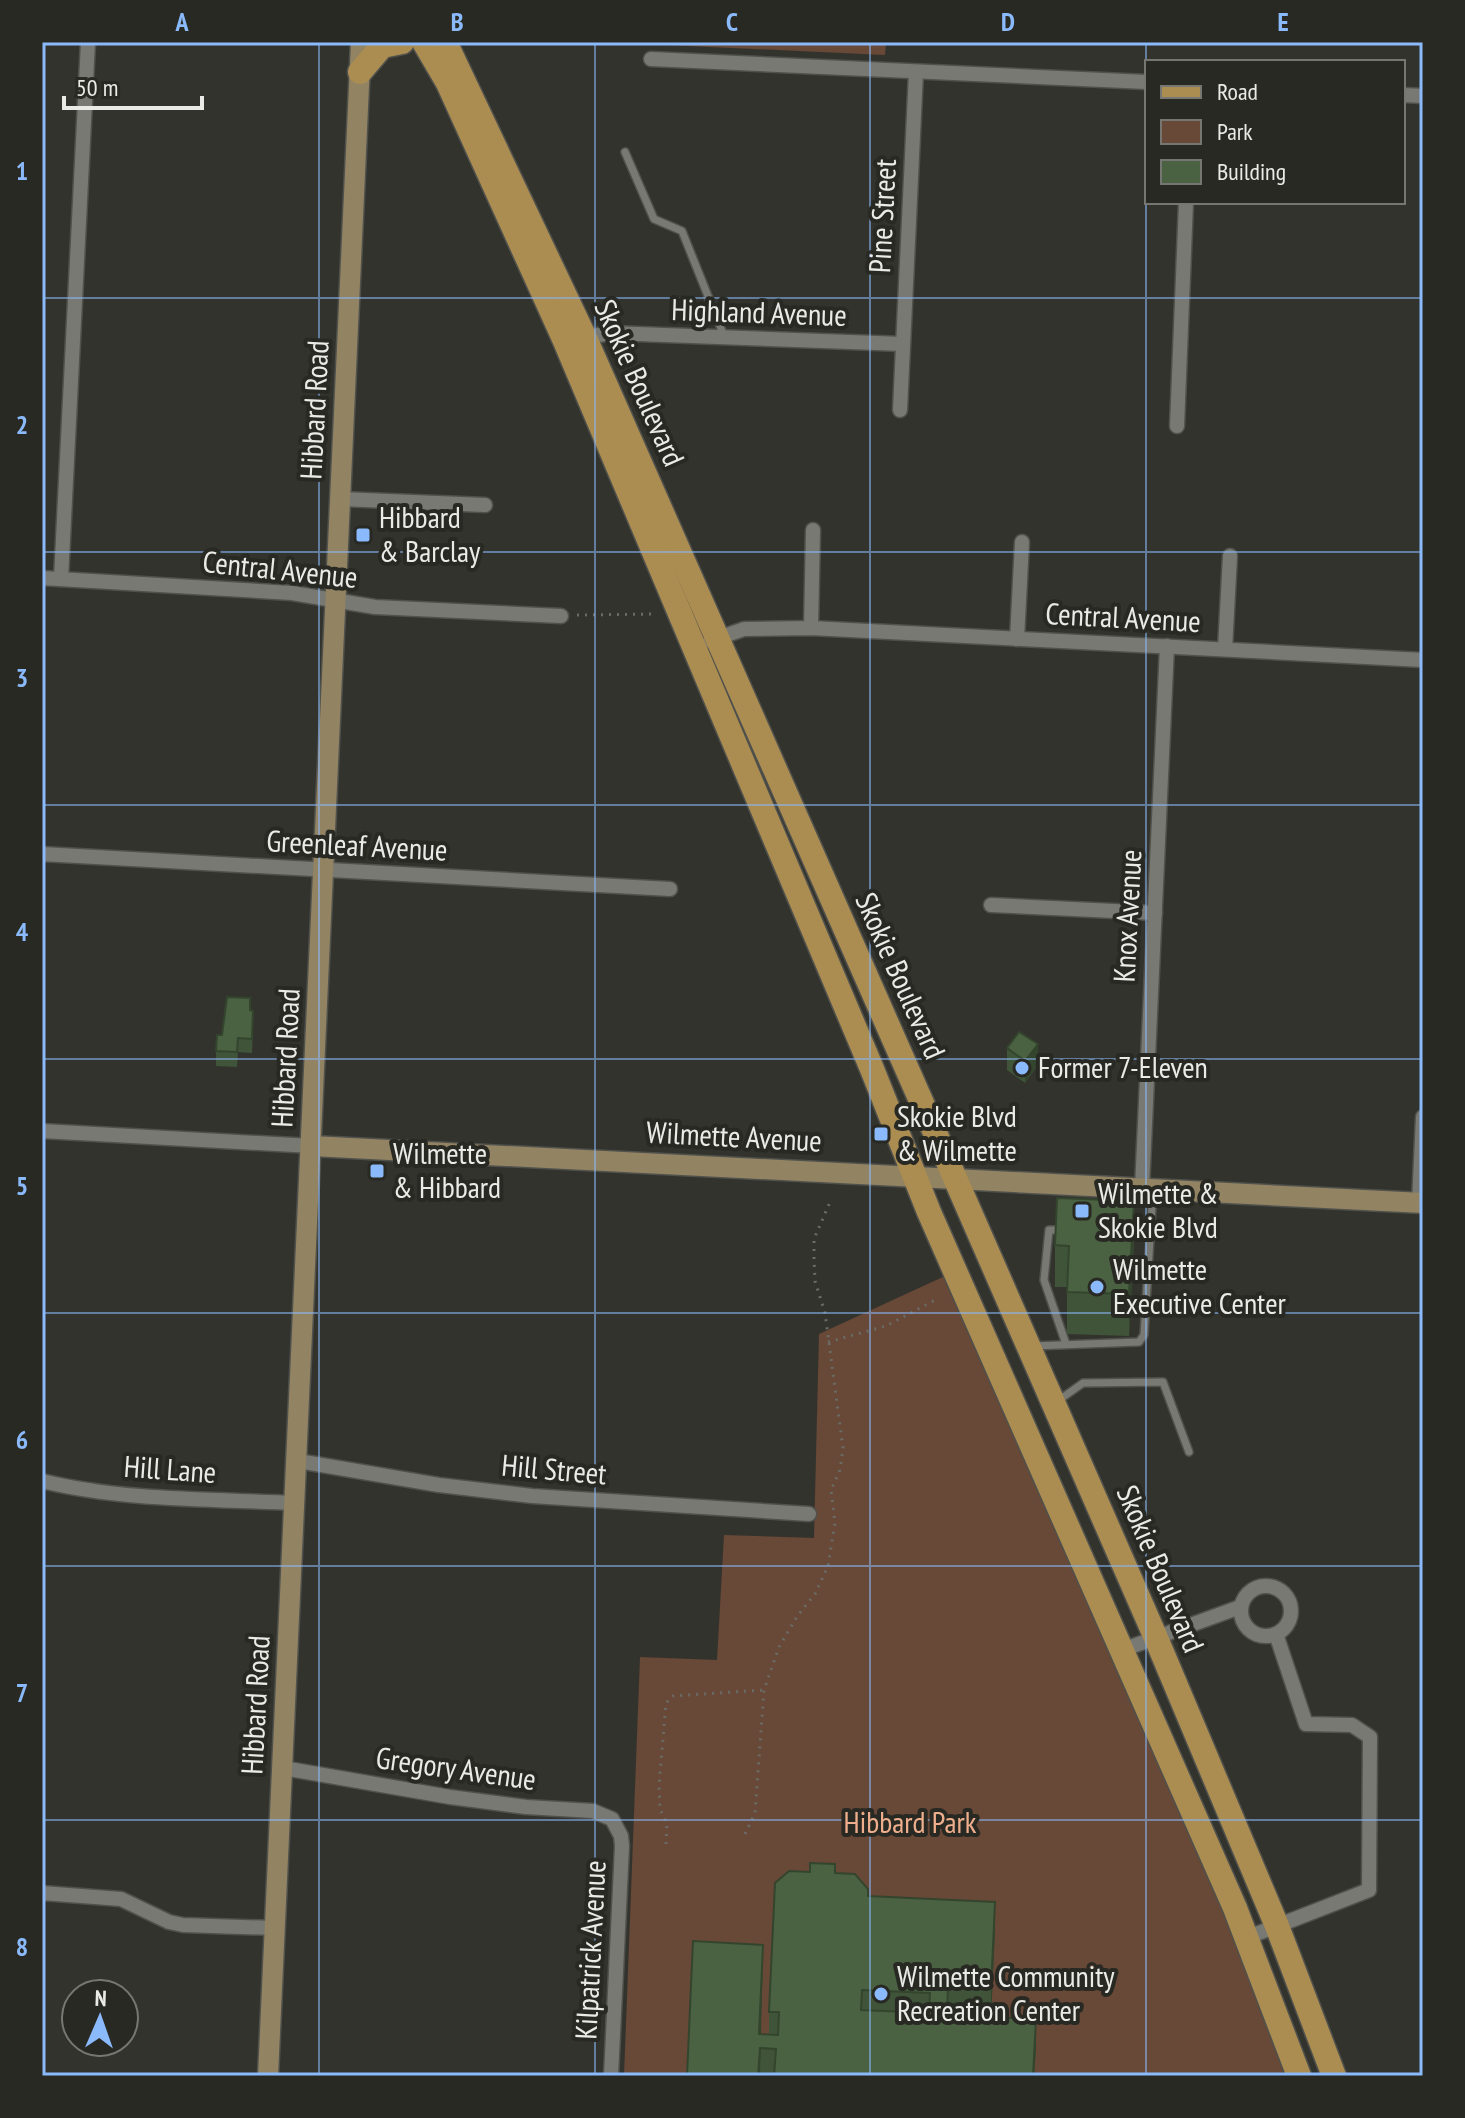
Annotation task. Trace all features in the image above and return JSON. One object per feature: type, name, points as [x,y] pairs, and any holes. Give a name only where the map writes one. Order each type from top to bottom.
[{"type":"main road","points":[[360,72],[382,46],[402,42]]},
{"type":"main road","name":"Skokie Boulevard","points":[[424,42],[448,83],[575,339]]},
{"type":"main road","name":"Skokie Boulevard","points":[[445,42],[705,643],[915,1176],[1246,1938],[1299,2076]]},
{"type":"main road","name":"Skokie Boulevard","points":[[705,643],[955,1178],[1156,1638],[1277,1926],[1334,2076]]},
{"type":"street","points":[[61,579],[88,42]]},
{"type":"street","name":"Hibbard Road","points":[[268,2076],[361,42]]},
{"type":"street","points":[[651,59],[1145,82]]},
{"type":"street","name":"Pine Street","points":[[900,410],[916,72]]},
{"type":"street","points":[[1177,426],[1186,204]]},
{"type":"street","name":"Highland Avenue","points":[[575,339],[611,333],[903,344]]},
{"type":"street","points":[[341,499],[485,505]]},
{"type":"street","points":[[811,628],[813,530]]},
{"type":"street","name":"Central Avenue","points":[[1017,639],[1022,542]]},
{"type":"street","name":"Central Avenue","points":[[1225,649],[1230,556]]},
{"type":"street","name":"Central Avenue","points":[[42,578],[292,593],[375,607],[561,616]]},
{"type":"street","name":"Central Avenue","points":[[705,643],[744,629],[811,628],[1423,660]]},
{"type":"street","name":"Knox Avenue","points":[[1148,1188],[1155,913],[1167,646]]},
{"type":"street","name":"Greenleaf Avenue","points":[[42,854],[670,889]]},
{"type":"street","points":[[991,905],[1155,913]]},
{"type":"street","points":[[1421,1203],[1423,1117]]},
{"type":"street","name":"Wilmette Avenue","points":[[42,1131],[1421,1203]]},
{"type":"street","name":"Hill Street","points":[[298,1461],[439,1485],[532,1496],[809,1514]]},
{"type":"street","name":"Hill Lane","points":[[42,1481],[110,1492],[295,1503]]},
{"type":"street","points":[[1270,1586],[1289,1600],[1291,1616],[1288,1624],[1276,1634],[1263,1636],[1250,1631],[1242,1621],[1240,1607],[1254,1588],[1270,1586]]},
{"type":"street","points":[[1122,1650],[1240,1607]]},
{"type":"street","points":[[1246,1938],[1369,1890],[1370,1737],[1352,1725],[1306,1724],[1276,1634]]},
{"type":"street","name":"Gregory Avenue","points":[[283,1768],[450,1797],[526,1807],[593,1811],[612,1819],[617,1827]]},
{"type":"street","name":"Kilpatrick Avenue","points":[[611,2076],[622,1846],[617,1827]]},
{"type":"street","points":[[42,1893],[121,1899],[169,1922],[183,1925],[275,1928]]},
{"type":"lane","points":[[625,152],[654,219],[682,231],[724,338]]},
{"type":"lane","points":[[1028,1346],[1139,1342],[1144,1335],[1150,1233],[1148,1188]]},
{"type":"lane","points":[[1066,1344],[1044,1280],[1045,1256],[1049,1230],[1078,1231]]},
{"type":"lane","points":[[1122,1232],[1150,1233]]},
{"type":"lane","points":[[1054,1404],[1083,1383],[1163,1382],[1189,1452]]},
{"type":"path","points":[[561,616],[660,614]]},
{"type":"path","points":[[745,1834],[755,1813],[764,1690],[779,1647],[815,1594],[828,1566],[835,1523],[831,1490],[840,1470],[843,1448],[825,1313],[815,1281],[814,1259],[814,1239],[830,1202]]},
{"type":"path","points":[[828,1342],[886,1326],[935,1300]]},
{"type":"path","points":[[666,1844],[667,1824],[660,1809],[659,1786],[666,1703],[673,1696],[764,1690]]},
{"type":"green space","points":[[601,42],[886,42],[885,55]]},
{"type":"green space","name":"Hibbard Park","points":[[945,1276],[1255,1983],[1289,2076],[624,2076],[640,1657],[717,1660],[724,1535],[814,1538],[819,1334]]},
{"type":"building","points":[[227,997],[250,998],[250,1010],[253,1011],[252,1039],[238,1038],[237,1052],[216,1051],[217,1035],[222,1035]]},
{"type":"building","points":[[1019,1032],[1038,1044],[1025,1061],[1007,1048]]},
{"type":"building","points":[[1057,1198],[1134,1201],[1129,1294],[1067,1292],[1069,1246],[1055,1245]]},
{"type":"building","name":"Wilmette Community Recreation Center","points":[[810,1863],[835,1864],[835,1873],[855,1874],[868,1889],[868,1896],[995,1902],[991,1989],[948,1987],[947,2015],[1036,2019],[1033,2076],[774,2076],[776,2049],[760,2048],[758,2076],[687,2076],[693,1941],[763,1945],[759,2034],[778,2035],[779,2012],[769,2012],[775,1883],[789,1871],[810,1872]],"holes":[[[862,1990],[930,1993],[929,2013],[861,2010]]]},
{"type":"place","name":"Hibbard & Barclay","points":[[363,535]]},
{"type":"place","name":"Former 7-Eleven","points":[[1022,1068]]},
{"type":"place","name":"Skokie Blvd & Wilmette","points":[[881,1134]]},
{"type":"place","name":"Wilmette & Hibbard","points":[[377,1171]]},
{"type":"place","name":"Wilmette & Skokie Blvd","points":[[1082,1211]]},
{"type":"place","name":"Wilmette Executive Center","points":[[1097,1287]]},
{"type":"place","name":"Wilmette Community Recreation Center","points":[[881,1994]]}]
